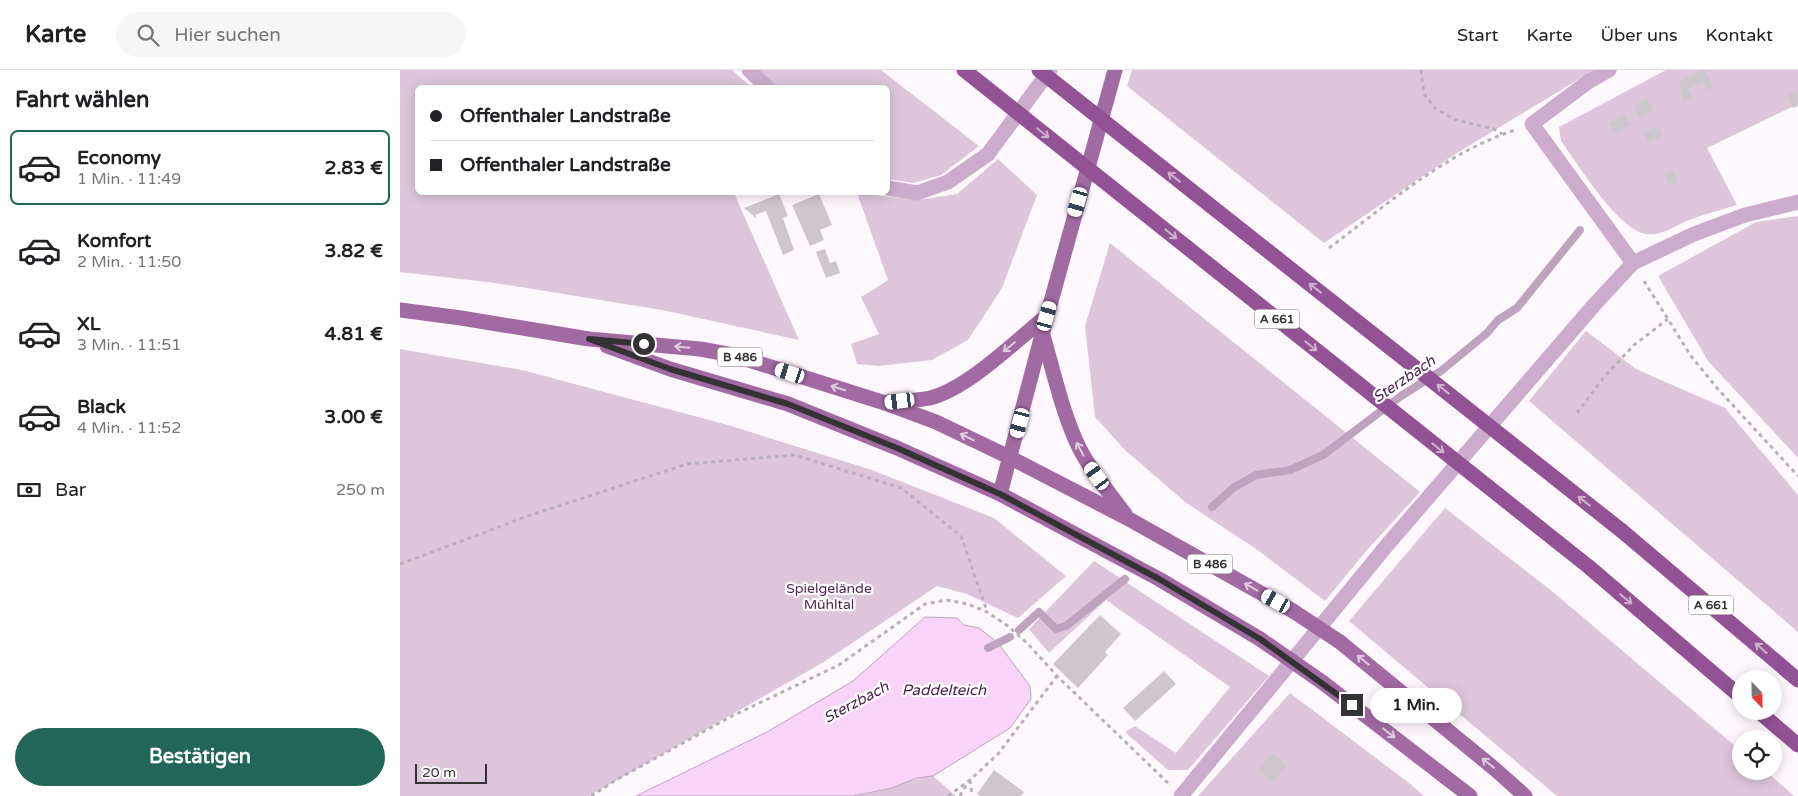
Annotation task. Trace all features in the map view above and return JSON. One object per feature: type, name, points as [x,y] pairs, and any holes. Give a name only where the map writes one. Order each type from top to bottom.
[{"type":"highway","name":"A 661","points":[[964,70],[1589,567],[1732,689]]},
{"type":"highway","name":"A 661","points":[[1040,70],[1622,531],[1798,680]]},
{"type":"highway","points":[[1769,720],[1798,745]]},
{"type":"main road","points":[[1000,494],[1115,70]]},
{"type":"main road","name":"B 486","points":[[400,310],[589,339],[700,349],[733,355],[885,403],[936,422],[1127,518],[1293,610],[1340,642],[1496,770],[1524,796]]},
{"type":"main road","points":[[885,403],[930,398],[952,388],[976,374],[1047,316]]},
{"type":"main road","points":[[1043,334],[1064,410],[1076,442],[1087,462],[1127,518]]},
{"type":"main road","name":"B 486","points":[[589,339],[670,369],[788,404],[897,448],[1000,494],[1159,579],[1260,639],[1322,682],[1470,796]]},
{"type":"lane","points":[[749,70],[765,85]]},
{"type":"lane","points":[[890,188],[917,193],[948,182],[988,154],[1050,70]]},
{"type":"lane","points":[[1609,70],[1588,82],[1532,124],[1633,263]]},
{"type":"lane","points":[[1181,796],[1388,544],[1633,263],[1694,234],[1744,215],[1798,202]]},
{"type":"path","points":[[1329,248],[1423,178],[1460,154],[1502,134],[1494,129],[1456,120],[1436,109],[1424,94],[1421,70]]},
{"type":"path","points":[[1633,263],[1690,356],[1798,476]]},
{"type":"path","points":[[1577,413],[1604,377],[1634,344],[1668,319]]},
{"type":"path","points":[[400,564],[528,516],[687,464],[795,456],[901,488],[961,536],[987,612]]},
{"type":"path","points":[[591,796],[616,780],[730,717],[839,665],[926,604],[946,600],[968,604],[987,612],[1028,644],[1057,676],[1181,796]]},
{"type":"path","points":[[948,796],[970,780],[998,754],[1057,676]]},
{"type":"path","points":[[960,796],[970,780]]},
{"type":"path","points":[[970,780],[972,796]]},
{"type":"green space","points":[[400,70],[732,70],[749,85],[415,85],[415,195],[735,195],[799,340],[662,310],[495,283],[400,272]]},
{"type":"green space","points":[[759,70],[881,70],[979,146],[941,175],[913,183],[890,179],[890,85],[775,85]]},
{"type":"green space","points":[[1132,70],[1594,70],[1457,153],[1324,243],[1127,86]]},
{"type":"green space","points":[[1666,70],[1798,70],[1798,104],[1707,148],[1737,205],[1689,220],[1657,234],[1646,234],[1634,229],[1623,220],[1599,194],[1561,141],[1559,127]]},
{"type":"green space","points":[[998,159],[1037,195],[1002,288],[968,340],[932,360],[879,366],[857,364],[851,344],[879,334],[861,297],[888,280],[858,195],[918,200],[957,194]]},
{"type":"green space","points":[[1798,216],[1798,458],[1708,361],[1658,276],[1756,222]]},
{"type":"green space","points":[[1110,243],[1420,492],[1367,550],[1325,601],[1256,549],[1185,502],[1125,450],[1095,417],[1085,326]]},
{"type":"green space","points":[[1586,331],[1636,369],[1725,408],[1798,495],[1798,632],[1529,401]]},
{"type":"green space","name":"Spielgelände Mühltal","points":[[400,349],[522,370],[728,425],[872,470],[994,518],[1066,576],[1018,618],[967,594],[937,586],[824,662],[589,796],[400,796]]},
{"type":"green space","points":[[1445,508],[1553,592],[1732,743],[1732,780],[1776,780],[1794,796],[1557,796],[1349,621]]},
{"type":"green space","points":[[1094,561],[1269,676],[1188,770],[1168,770],[1125,732],[1135,726],[1176,753],[1230,687],[1106,600],[1049,653],[1029,629]]},
{"type":"green space","points":[[1290,693],[1409,783],[1424,796],[1198,796]]},
{"type":"green space","points":[[933,776],[956,796],[853,796],[913,780]]},
{"type":"water","name":"Paddelteich","points":[[925,617],[957,618],[964,625],[979,628],[998,643],[1030,686],[1031,699],[1010,728],[933,776],[916,778],[892,788],[853,796],[636,796],[767,732],[853,681]]},
{"type":"building","points":[[1705,70],[1714,88],[1707,90],[1703,81],[1688,89],[1692,97],[1684,100],[1680,93],[1683,91],[1678,82]]},
{"type":"building","points":[[1797,91],[1798,106],[1793,108],[1787,95]]},
{"type":"building","points":[[1647,99],[1653,110],[1639,117],[1633,106]]},
{"type":"building","points":[[1624,115],[1630,125],[1614,134],[1609,123]]},
{"type":"building","points":[[1659,126],[1663,136],[1648,143],[1644,132]]},
{"type":"building","points":[[1673,171],[1679,183],[1670,186],[1664,175]]},
{"type":"building","points":[[779,195],[788,216],[783,218],[794,250],[783,255],[766,211],[755,215],[757,219],[744,208]]},
{"type":"building","points":[[819,195],[832,225],[820,230],[824,240],[810,246],[792,205]]},
{"type":"building","points":[[825,249],[830,263],[836,261],[840,273],[826,278],[816,252]]},
{"type":"building","points":[[1100,615],[1121,634],[1105,652],[1108,655],[1078,688],[1053,664]]},
{"type":"building","points":[[1164,671],[1176,684],[1135,721],[1123,708]]},
{"type":"building","points":[[1273,753],[1287,765],[1272,782],[1258,770]]},
{"type":"building","points":[[994,770],[1024,792],[1021,796],[980,796],[977,794]]},
{"type":"waterway","name":"Sterzbach","points":[[1212,507],[1233,488],[1256,475],[1290,470],[1323,455],[1401,396],[1441,371],[1487,333],[1498,320],[1517,308],[1580,230]]},
{"type":"waterway","name":"Sterzbach","points":[[1019,630],[1039,612],[1056,629],[1066,626],[1125,579]]},
{"type":"waterway","name":"Sterzbach","points":[[988,648],[1010,637]]},
{"type":"route","points":[[644,344],[589,339],[670,369],[788,404],[897,448],[1000,494],[1159,579],[1260,639],[1352,705]]}]
